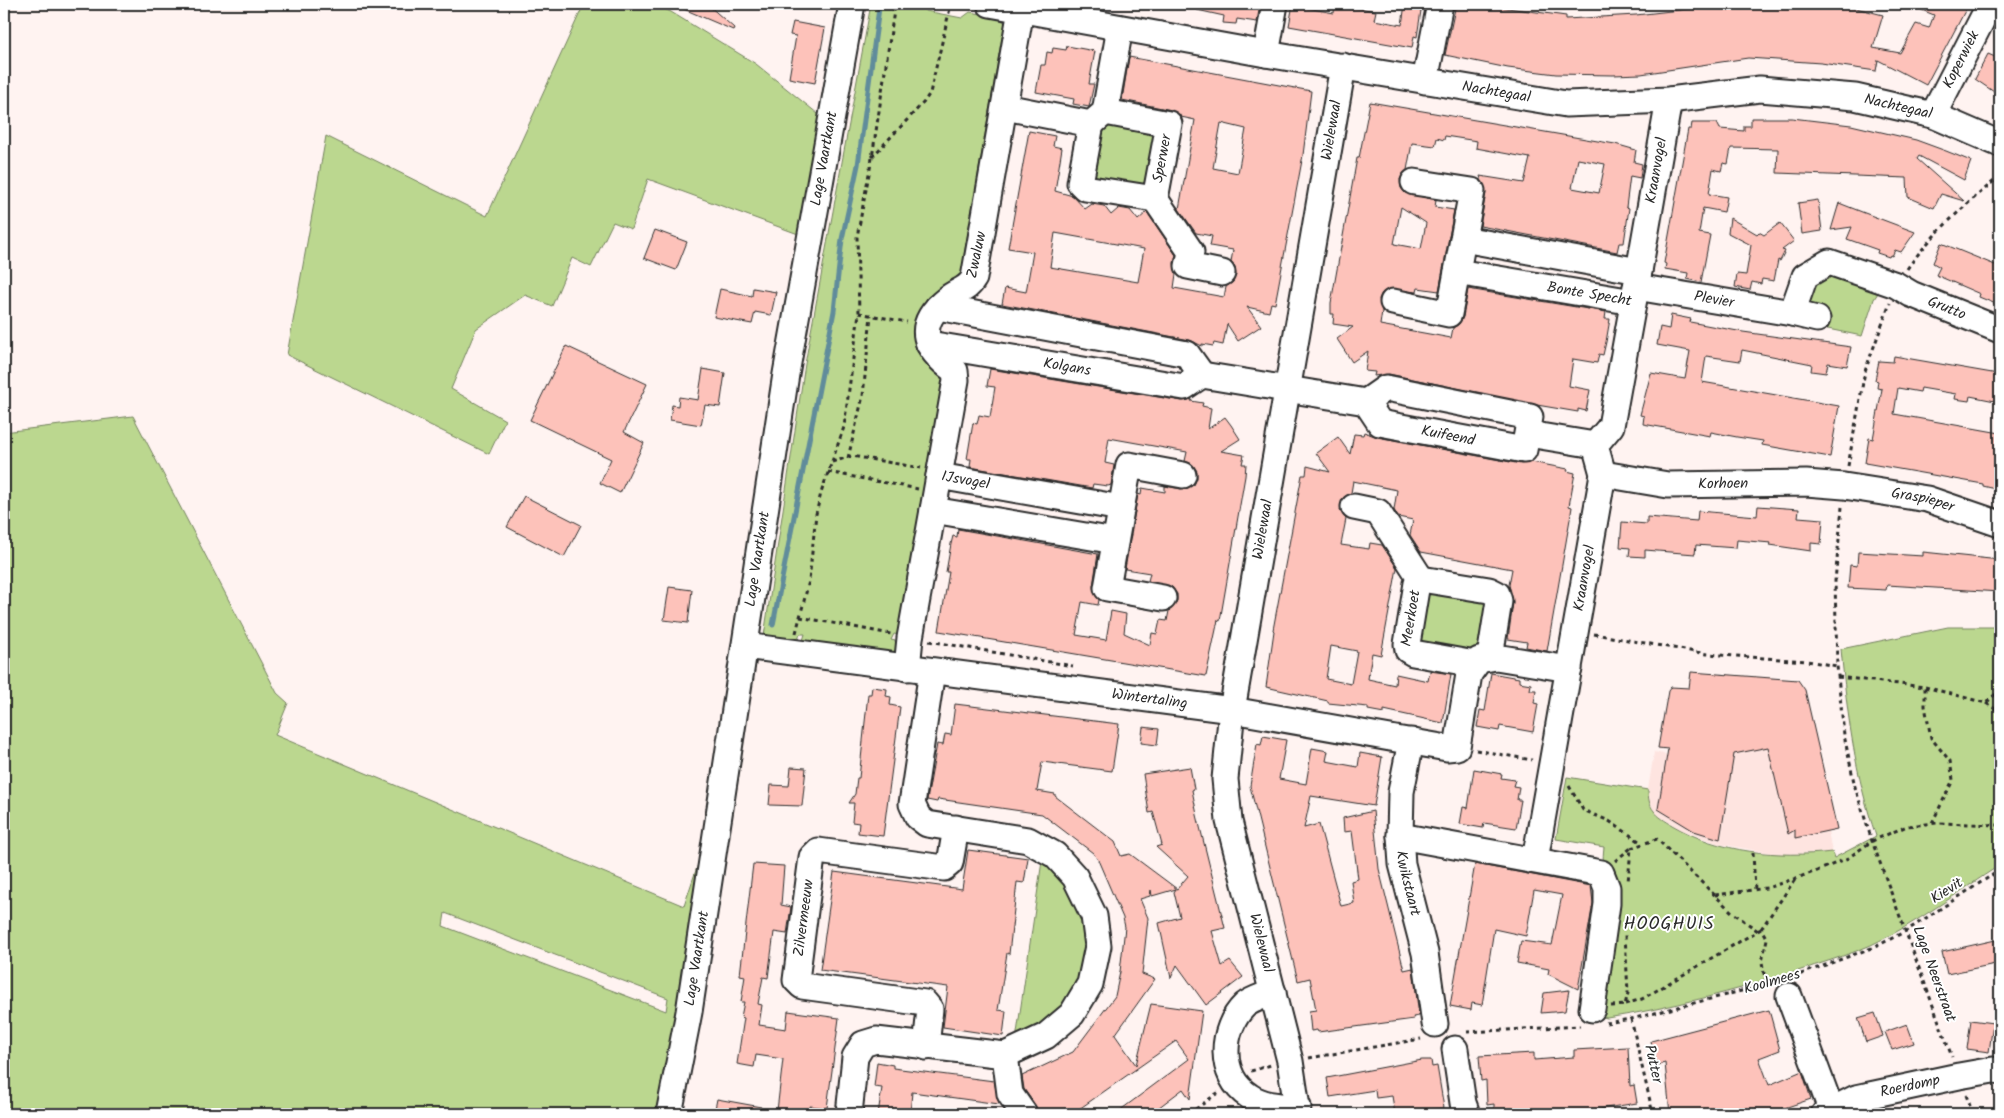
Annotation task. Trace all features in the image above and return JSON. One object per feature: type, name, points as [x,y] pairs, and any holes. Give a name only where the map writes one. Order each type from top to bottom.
[{"type":"street","name":"Lage Vaartkant","points":[[669,1114],[689,1012],[786,374],[852,4]]},
{"type":"street","name":"Nachtegaal","points":[[990,4],[1021,7],[1120,28],[1266,54],[1566,104],[1669,100],[1760,89],[1855,98],[1933,114],[2000,144]]},
{"type":"street","points":[[1266,54],[1275,4]]},
{"type":"street","points":[[1425,81],[1440,4]]},
{"type":"street","name":"Koperwiek","points":[[1933,114],[1990,4]]},
{"type":"street","name":"Zwaluw","points":[[931,326],[948,298],[969,287],[974,278],[1021,7]]},
{"type":"street","name":"Sperwer","points":[[1120,28],[1080,183],[1086,188],[1155,199]]},
{"type":"street","name":"Wielewaal","points":[[1273,992],[1246,1004],[1230,1025],[1224,1054],[1234,1081],[1248,1096],[1270,1105],[1298,1111],[1290,1061],[1273,992],[1230,821],[1225,779],[1232,710],[1343,66]]},
{"type":"street","name":"Kraanvogel","points":[[1535,860],[1572,665],[1603,474],[1595,445],[1611,426],[1669,100]]},
{"type":"street","name":"Sperwer","points":[[1005,107],[1168,124],[1155,199],[1191,252],[1188,266],[1222,273]]},
{"type":"street","points":[[1393,302],[1449,314],[1472,191],[1414,182]]},
{"type":"street","name":"Bonte Specht","points":[[1463,239],[1636,287]]},
{"type":"street","name":"Grutto","points":[[1792,313],[1805,276],[1829,262],[1896,285],[1911,294],[2000,330]]},
{"type":"street","name":"Bonte Specht","points":[[1457,272],[1636,287]]},
{"type":"street","name":"Plevier","points":[[1636,287],[1792,313],[1817,319]]},
{"type":"street","points":[[907,668],[910,638],[956,380],[955,371],[936,356],[931,326],[1187,354],[1202,375],[1366,402],[1386,388],[1530,417],[1528,434],[1595,445]]},
{"type":"street","name":"Kolgans","points":[[931,326],[1184,387],[1202,375]]},
{"type":"street","name":"Kuifeend","points":[[1366,402],[1380,423],[1524,450],[1528,434]]},
{"type":"street","points":[[1163,598],[1107,588],[1128,465],[1183,475]]},
{"type":"street","name":"Korhoen","points":[[1603,474],[1668,485],[1806,483],[1844,486]]},
{"type":"street","name":"Graspieper","points":[[1844,486],[1927,499],[2000,524]]},
{"type":"street","name":"IJsvogel","points":[[937,488],[1121,508]]},
{"type":"street","name":"IJsvogel","points":[[937,488],[1115,541]]},
{"type":"street","name":"Meerkoet","points":[[1366,510],[1421,578],[1489,590],[1497,594],[1499,601],[1482,660],[1469,674],[1457,747]]},
{"type":"street","name":"Meerkoet","points":[[1421,578],[1417,583],[1407,644],[1408,650],[1414,653],[1482,660],[1572,665]]},
{"type":"street","name":"Wintertaling","points":[[745,646],[1232,710],[1447,748],[1457,747]]},
{"type":"street","points":[[849,1114],[855,1057],[863,1044],[876,1040],[1005,1055],[1046,1036],[1072,1014],[1090,984],[1098,946],[1094,916],[1075,877],[1055,855],[1028,840],[928,824],[918,817],[912,804],[932,671]]},
{"type":"street","name":"Kwikstaart","points":[[1411,741],[1401,792],[1400,836],[1402,864],[1425,954],[1435,1024]]},
{"type":"street","name":"Zilvermeeuw","points":[[926,1047],[930,1010],[925,1003],[802,986],[796,980],[812,857],[818,851],[944,868],[950,863],[956,828]]},
{"type":"street","points":[[1400,836],[1600,873],[1604,877],[1608,888],[1592,1009]]},
{"type":"street","name":"Koolmees","points":[[1785,985],[1827,1112]]},
{"type":"street","points":[[1455,1049],[1462,1103],[1468,1114]]},
{"type":"street","points":[[1005,1055],[1010,1094],[1024,1114]]},
{"type":"street","name":"Roerdomp","points":[[1827,1112],[1856,1098],[1959,1076],[1993,1070],[2000,1071]]},
{"type":"path","points":[[791,653],[809,581],[816,514],[844,427],[859,313],[857,236],[872,158],[876,116],[895,4]]},
{"type":"path","points":[[872,158],[924,102],[930,93],[951,4]]},
{"type":"path","points":[[859,313],[931,326]]},
{"type":"path","points":[[848,458],[862,396],[871,315]]},
{"type":"path","points":[[832,462],[852,456],[937,488]]},
{"type":"path","points":[[828,472],[937,488]]},
{"type":"path","points":[[800,617],[1077,667]]},
{"type":"path","points":[[1576,631],[1701,653],[1807,661],[1837,666]]},
{"type":"path","points":[[1838,677],[1925,686],[1986,703],[2000,712]]},
{"type":"path","points":[[1925,686],[1925,706],[1931,738],[1950,761],[1953,780],[1932,824]]},
{"type":"path","points":[[1986,703],[2000,690]]},
{"type":"path","points":[[1457,747],[1555,758],[1583,810],[1610,821],[1642,844]]},
{"type":"path","points":[[1715,895],[1767,888],[1796,878],[1848,858],[1872,841],[1907,826],[1932,824],[2000,825]]},
{"type":"path","points":[[1631,848],[1657,839],[1732,912],[1760,930],[1767,939],[1762,962],[1766,985]]},
{"type":"path","name":"Lage Neerstraat","points":[[1872,841],[1973,1114]]},
{"type":"path","points":[[1754,853],[1755,890]]},
{"type":"path","name":"Kievit","points":[[1906,931],[2000,870]]},
{"type":"path","points":[[1625,1005],[1642,999],[1760,930],[1796,878]]},
{"type":"path","name":"Koolmees","points":[[1631,1019],[1766,985],[1785,985],[1906,931]]},
{"type":"path","name":"Putter","points":[[1631,1019],[1653,1114]]},
{"type":"shaded area","points":[[1691,672],[1792,679],[1803,686],[1836,823],[1828,831],[1832,852],[1781,855],[1719,844],[1681,830],[1656,814],[1649,801],[1648,790],[1654,752],[1674,756],[1675,751],[1658,748],[1671,687],[1689,688]]},
{"type":"green space","points":[[584,4],[653,4],[671,12],[756,64],[823,118],[801,235],[648,179],[631,229],[613,222],[591,267],[572,258],[552,306],[525,295],[476,329],[451,389],[505,420],[489,454],[287,355],[326,136],[487,216]]},
{"type":"green space","points":[[871,4],[921,4],[926,11],[962,18],[970,12],[998,17],[1005,23],[1006,33],[1002,37],[964,255],[969,261],[966,281],[928,312],[949,373],[945,401],[938,405],[899,635],[894,634],[891,640],[900,642],[894,655],[801,647],[805,634],[800,634],[796,646],[769,642],[764,636],[805,364]]},
{"type":"green space","points":[[1112,121],[1155,129],[1145,191],[1085,181],[1094,129]]},
{"type":"green space","points":[[1823,268],[1880,290],[1874,299],[1862,336],[1818,327],[1800,309]]},
{"type":"green space","points":[[133,416],[277,693],[288,703],[275,735],[684,906],[700,858],[706,868],[662,1114],[4,1114],[4,432]],"holes":[[[445,913],[668,998],[666,1011],[443,926]]]},
{"type":"green space","points":[[1422,588],[1492,599],[1486,642],[1460,660],[1414,648]]},
{"type":"green space","points":[[1948,627],[2000,627],[2000,865],[1888,937],[1852,953],[1772,979],[1702,998],[1631,1014],[1603,1017],[1601,1013],[1619,917],[1611,902],[1606,884],[1603,864],[1604,847],[1556,839],[1567,777],[1648,790],[1652,809],[1658,815],[1672,825],[1709,842],[1750,851],[1770,853],[1812,854],[1832,852],[1834,858],[1876,836],[1857,767],[1841,649]]},
{"type":"green space","points":[[1043,854],[1082,904],[1091,952],[1075,1000],[1015,1047]]},
{"type":"building","points":[[672,4],[707,4],[734,28],[733,30]]},
{"type":"building","points":[[1197,4],[1260,4],[1257,22],[1237,19],[1236,24],[1223,23],[1224,16],[1197,10]]},
{"type":"building","points":[[1293,4],[1308,4],[1307,8],[1334,13],[1335,4],[1376,11],[1374,20],[1402,25],[1405,4],[1422,4],[1417,37],[1414,36],[1412,48],[1289,26]]},
{"type":"building","points":[[1456,4],[1478,4],[1566,16],[1566,19],[1636,15],[1731,4],[1818,4],[1852,7],[1883,15],[1873,48],[1900,53],[1916,24],[1929,28],[1934,15],[1907,4],[1956,4],[1966,9],[1926,85],[1878,60],[1876,71],[1821,63],[1748,58],[1641,74],[1556,74],[1508,68],[1445,55]]},
{"type":"building","points":[[793,22],[825,28],[815,83],[789,78],[796,36],[790,35]]},
{"type":"building","points":[[1067,46],[1095,51],[1089,84],[1094,84],[1089,107],[1073,104],[1074,99],[1036,92],[1041,65],[1045,65],[1047,52],[1052,53],[1053,48],[1066,50]]},
{"type":"building","points":[[1988,54],[2000,59],[2000,96],[1975,79]]},
{"type":"building","points":[[1129,57],[1311,91],[1303,155],[1275,304],[1271,303],[1269,312],[1247,307],[1261,326],[1238,341],[1227,324],[1223,345],[1214,343],[1213,346],[1202,344],[1202,346],[1190,340],[1002,304],[1005,288],[1026,292],[1033,252],[1008,248],[1029,131],[1055,136],[1053,146],[1062,148],[1055,191],[1073,196],[1085,209],[1092,204],[1104,206],[1111,215],[1119,208],[1130,210],[1138,220],[1147,212],[1176,255],[1174,263],[1176,274],[1174,288],[1224,297],[1226,287],[1233,282],[1236,275],[1235,268],[1231,262],[1233,250],[1210,246],[1212,236],[1196,233],[1179,209],[1195,120],[1181,117],[1172,110],[1122,100]],"holes":[[[1221,123],[1246,129],[1238,173],[1213,168]],[[1055,233],[1144,249],[1138,282],[1050,267]]]},
{"type":"building","points":[[1370,102],[1615,144],[1636,150],[1634,162],[1642,164],[1640,178],[1630,176],[1626,207],[1629,208],[1624,243],[1619,243],[1617,252],[1480,226],[1486,193],[1480,176],[1524,183],[1530,158],[1476,148],[1477,141],[1445,136],[1444,140],[1437,138],[1435,146],[1412,143],[1407,170],[1400,179],[1401,188],[1405,193],[1436,200],[1435,207],[1454,210],[1439,291],[1418,288],[1417,292],[1388,289],[1382,293],[1379,299],[1382,311],[1380,325],[1451,338],[1453,328],[1459,324],[1463,317],[1468,289],[1606,312],[1605,319],[1610,319],[1603,355],[1599,354],[1597,363],[1573,359],[1569,386],[1590,390],[1586,411],[1578,409],[1578,412],[1537,405],[1389,374],[1374,376],[1375,372],[1365,371],[1368,351],[1352,362],[1337,339],[1353,327],[1333,324],[1334,314],[1331,314],[1331,303],[1357,158],[1359,158]],"holes":[[[1578,159],[1605,164],[1599,193],[1572,188]],[[1401,207],[1426,223],[1421,249],[1394,244]]]},
{"type":"building","points":[[1751,118],[1792,118],[1851,125],[1916,140],[1946,151],[1971,161],[1964,180],[1919,156],[1917,159],[1964,201],[1941,194],[1934,208],[1908,197],[1907,178],[1777,173],[1778,149],[1731,148],[1728,164],[1723,163],[1721,171],[1713,169],[1709,194],[1727,197],[1724,212],[1703,208],[1699,233],[1710,235],[1701,282],[1687,279],[1688,273],[1665,269],[1666,264],[1664,263],[1688,129],[1691,129],[1692,123],[1717,123],[1720,129],[1744,131],[1744,126],[1751,126]]},
{"type":"building","points":[[1818,200],[1822,231],[1802,234],[1798,203]]},
{"type":"building","points":[[1839,203],[1915,232],[1901,252],[1895,250],[1892,256],[1890,255],[1889,257],[1877,253],[1878,250],[1847,239],[1852,227],[1831,230]]},
{"type":"building","points":[[1730,218],[1757,234],[1759,232],[1764,235],[1780,223],[1794,241],[1782,250],[1785,251],[1780,261],[1778,260],[1774,281],[1762,279],[1761,284],[1752,282],[1750,290],[1735,287],[1737,274],[1746,275],[1751,245],[1728,233]]},
{"type":"building","points":[[655,230],[687,242],[676,270],[644,258]]},
{"type":"building","points":[[1941,243],[2000,267],[2000,295],[1996,304],[1979,297],[1980,294],[1936,275],[1940,267],[1933,263]]},
{"type":"building","points":[[753,288],[776,292],[771,315],[755,312],[752,324],[714,317],[720,289],[752,296]]},
{"type":"building","points":[[1671,315],[1691,319],[1690,322],[1743,332],[1851,347],[1847,366],[1828,363],[1826,373],[1811,371],[1812,364],[1742,350],[1740,361],[1706,356],[1702,382],[1839,406],[1830,457],[1762,445],[1763,441],[1711,432],[1710,436],[1643,424],[1644,416],[1640,415],[1651,373],[1685,379],[1690,351],[1657,345],[1660,327],[1669,329]]},
{"type":"building","points":[[566,346],[647,384],[624,432],[644,443],[620,493],[600,483],[611,459],[530,420]]},
{"type":"building","points":[[1894,356],[1998,374],[2000,402],[1970,396],[1969,401],[1955,399],[1956,394],[1921,388],[1920,392],[1898,388],[1894,414],[2000,433],[1995,460],[2000,461],[2000,490],[1983,486],[1983,484],[1865,463],[1869,438],[1873,439],[1882,389],[1877,388],[1878,381],[1875,380],[1879,361],[1893,362]]},
{"type":"building","points":[[703,369],[725,373],[720,407],[705,405],[701,425],[670,420],[672,405],[678,406],[679,397],[698,400]]},
{"type":"building","points":[[990,369],[1182,401],[1192,399],[1191,401],[1203,403],[1202,406],[1211,408],[1208,429],[1225,417],[1231,425],[1240,439],[1221,451],[1244,455],[1242,464],[1246,464],[1245,476],[1220,621],[1218,620],[1206,676],[939,631],[949,572],[946,572],[951,544],[953,536],[957,537],[958,529],[1098,554],[1093,586],[1094,593],[1099,600],[1098,605],[1082,602],[1076,635],[1106,640],[1111,611],[1126,614],[1124,633],[1150,645],[1152,633],[1157,634],[1160,620],[1167,621],[1169,611],[1177,601],[1177,594],[1172,587],[1148,581],[1150,573],[1125,569],[1138,494],[1141,495],[1142,488],[1165,492],[1165,486],[1181,489],[1194,485],[1197,471],[1192,464],[1185,461],[1187,452],[1109,438],[1105,463],[1114,465],[1111,485],[1093,484],[1092,488],[970,467],[971,459],[967,459],[973,423],[977,424],[979,415],[990,417],[995,387],[987,386]]},
{"type":"building","points":[[1364,432],[1377,437],[1521,464],[1531,462],[1568,469],[1567,471],[1575,473],[1569,506],[1572,507],[1547,651],[1526,647],[1527,642],[1508,639],[1513,603],[1509,585],[1512,569],[1421,552],[1410,535],[1413,520],[1398,517],[1394,510],[1397,490],[1353,481],[1351,493],[1343,498],[1340,511],[1346,519],[1341,545],[1369,549],[1370,543],[1382,545],[1397,568],[1381,655],[1372,653],[1368,679],[1395,685],[1396,674],[1428,681],[1430,671],[1451,674],[1443,723],[1384,710],[1384,713],[1368,710],[1368,707],[1328,703],[1328,701],[1266,687],[1273,630],[1302,475],[1306,475],[1307,466],[1330,472],[1316,453],[1338,437],[1350,454],[1354,434],[1363,435]],"holes":[[[1331,646],[1357,651],[1351,684],[1326,679]]]},
{"type":"building","points":[[524,496],[581,525],[564,557],[507,527]]},
{"type":"building","points":[[1758,506],[1799,509],[1798,517],[1823,519],[1821,544],[1811,543],[1811,551],[1770,545],[1771,543],[1737,540],[1736,548],[1696,545],[1695,554],[1645,550],[1645,557],[1629,556],[1630,548],[1620,547],[1622,522],[1647,524],[1647,517],[1697,521],[1698,511],[1757,516]]},
{"type":"building","points":[[1858,552],[1923,556],[1923,552],[2000,560],[2000,592],[1887,585],[1886,590],[1848,588],[1850,565],[1857,566]]},
{"type":"building","points":[[669,587],[692,590],[688,623],[664,620]]},
{"type":"building","points":[[1691,672],[1798,680],[1805,690],[1837,829],[1795,838],[1795,830],[1788,834],[1768,747],[1734,754],[1720,839],[1694,831],[1658,809],[1668,749],[1658,748],[1668,691],[1671,687],[1689,688]]},
{"type":"building","points":[[1491,673],[1519,678],[1519,682],[1531,684],[1530,690],[1536,690],[1534,703],[1538,704],[1533,732],[1500,726],[1499,731],[1477,727],[1480,710],[1485,711]]},
{"type":"building","points":[[872,687],[887,689],[886,696],[891,697],[890,705],[900,707],[883,836],[858,833],[859,823],[852,822],[854,803],[849,803],[855,794],[857,778],[859,778],[868,694],[871,694]]},
{"type":"building","points":[[955,704],[1119,724],[1112,771],[1042,762],[1037,791],[1055,794],[1055,796],[1115,842],[1121,856],[1130,854],[1177,889],[1188,876],[1156,847],[1162,845],[1153,812],[1149,813],[1143,774],[1190,767],[1197,815],[1225,928],[1212,931],[1222,966],[1230,961],[1243,977],[1206,1005],[1177,965],[1171,978],[1159,923],[1180,917],[1174,892],[1176,889],[1152,896],[1151,890],[1150,896],[1140,899],[1148,918],[1142,974],[1155,979],[1115,1035],[1136,1065],[1151,1004],[1202,1011],[1190,1099],[1183,1089],[1150,1114],[1115,1114],[1189,1059],[1176,1041],[1072,1114],[1038,1114],[1036,1106],[1024,1089],[1022,1076],[1073,1052],[1115,996],[1120,972],[1125,927],[1123,918],[1098,860],[1093,853],[1042,814],[938,799],[937,802],[927,800],[937,744],[943,745],[945,734],[951,735]]},
{"type":"building","points":[[1143,727],[1159,729],[1157,745],[1141,743]]},
{"type":"building","points":[[1263,736],[1286,740],[1279,779],[1306,784],[1312,748],[1328,751],[1326,761],[1358,767],[1360,753],[1382,757],[1374,806],[1311,796],[1304,828],[1319,824],[1341,906],[1354,903],[1351,881],[1358,879],[1352,831],[1344,832],[1343,818],[1373,811],[1379,869],[1404,970],[1413,968],[1419,1016],[1413,1017],[1414,1019],[1318,1032],[1317,1030],[1311,1031],[1309,1011],[1316,1010],[1310,978],[1298,981],[1250,786],[1257,744],[1261,745]]},
{"type":"building","points":[[791,767],[806,768],[802,806],[769,805],[771,785],[789,786]]},
{"type":"building","points":[[1474,769],[1502,774],[1501,778],[1515,780],[1513,786],[1519,787],[1517,800],[1521,800],[1516,828],[1484,823],[1483,828],[1460,824],[1463,807],[1468,808]]},
{"type":"building","points":[[968,850],[1028,858],[1024,883],[1017,882],[1009,954],[1007,953],[998,1010],[1006,1011],[1003,1036],[943,1027],[948,987],[820,970],[834,872],[962,889]]},
{"type":"building","points":[[753,864],[784,866],[781,905],[791,907],[787,934],[774,932],[768,978],[763,977],[758,1004],[762,1005],[759,1025],[786,1029],[788,1011],[839,1018],[827,1108],[810,1106],[810,1114],[777,1111],[783,1059],[756,1055],[754,1067],[737,1064],[744,1018],[741,1017],[744,1002],[741,1002],[745,976],[740,975]]},
{"type":"building","points":[[1475,864],[1591,886],[1593,903],[1578,989],[1548,974],[1549,969],[1517,963],[1521,941],[1552,945],[1562,895],[1534,890],[1526,936],[1494,929],[1482,1005],[1472,1003],[1471,1010],[1450,1006]]},
{"type":"building","points":[[2000,939],[2000,963],[1947,974],[1942,952]]},
{"type":"building","points":[[1569,990],[1565,1011],[1541,1013],[1544,993]]},
{"type":"building","points":[[1769,1010],[1780,1050],[1759,1058],[1769,1085],[1802,1071],[1811,1099],[1767,1114],[1670,1114],[1665,1063],[1657,1065],[1651,1041]]},
{"type":"building","points":[[1875,1013],[1883,1036],[1866,1042],[1858,1018]]},
{"type":"building","points":[[1971,1020],[1993,1023],[1989,1052],[1967,1049]]},
{"type":"building","points":[[1907,1024],[1914,1043],[1892,1050],[1885,1032]]},
{"type":"building","points":[[1628,1047],[1630,1086],[1634,1085],[1637,1103],[1568,1114],[1494,1114],[1494,1104],[1487,1105],[1486,1080],[1481,1081],[1479,1056],[1534,1053],[1534,1060],[1574,1057],[1574,1050]]},
{"type":"building","points":[[1422,1060],[1431,1060],[1432,1067],[1437,1066],[1444,1108],[1395,1114],[1392,1096],[1376,1098],[1375,1090],[1330,1097],[1327,1078]]},
{"type":"building","points":[[877,1062],[893,1065],[893,1068],[994,1081],[999,1104],[912,1092],[910,1114],[878,1114],[882,1088],[874,1087]]},
{"type":"building","points":[[717,1099],[761,1107],[760,1114],[714,1114]]},
{"type":"waterway","points":[[773,625],[834,311],[842,239],[858,165],[879,8]]},
{"type":"district","name":"HOOGHUIS","points":[[1669,924]]}]
